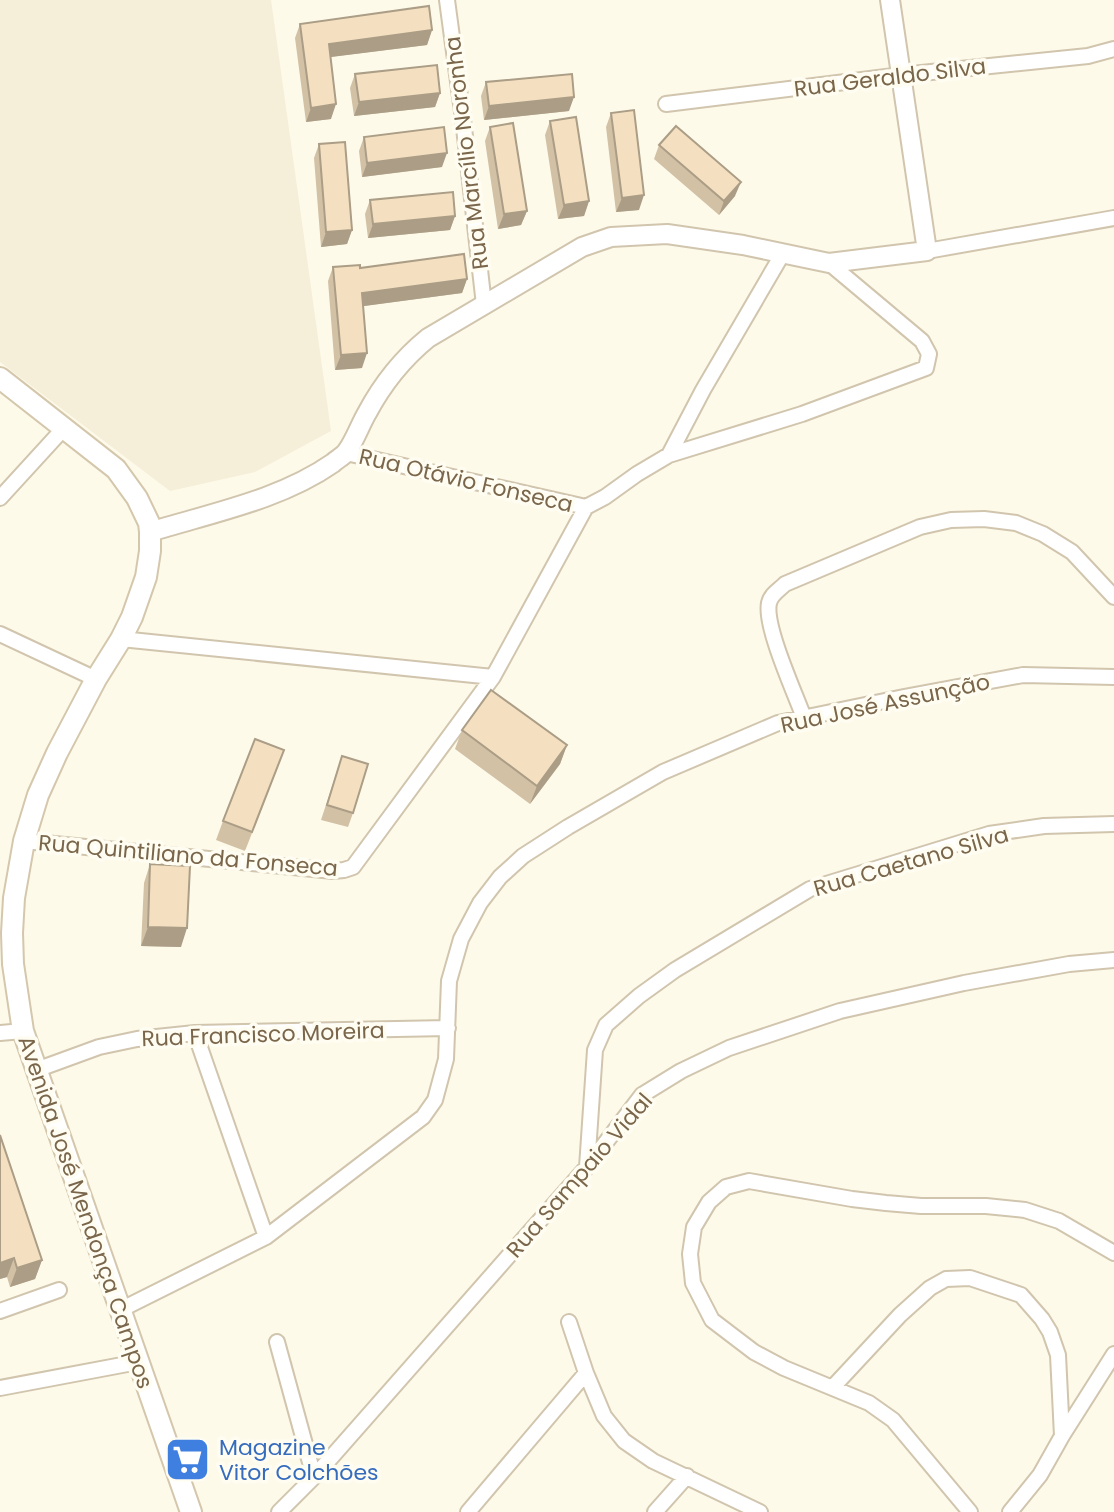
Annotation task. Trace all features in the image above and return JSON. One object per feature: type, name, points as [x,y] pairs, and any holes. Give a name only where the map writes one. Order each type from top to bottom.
[{"type":"main road","name":"Avenida José Mendonça Campos","points":[[0,378],[116,469],[137,498],[149,523],[150,551],[146,577],[132,617],[96,679],[38,795],[24,841],[14,898],[13,964],[23,1031],[191,1512]]},
{"type":"street","name":"Rua Marcílio Noronha","points":[[447,0],[484,305]]},
{"type":"street","points":[[890,0],[927,251]]},
{"type":"street","name":"Rua Geraldo Silva","points":[[666,104],[1088,56],[1114,49]]},
{"type":"street","points":[[150,532],[260,498],[323,470],[346,453],[387,379],[406,356],[428,338],[582,247],[611,237],[667,234],[743,245],[829,263],[927,251],[1114,218]]},
{"type":"street","points":[[669,455],[783,253]]},
{"type":"street","points":[[121,639],[493,677],[586,507],[669,455],[802,414],[926,368],[929,354],[922,341],[829,263]]},
{"type":"street","points":[[0,498],[65,427]]},
{"type":"street","name":"Rua Otávio Fonseca","points":[[346,453],[586,507]]},
{"type":"street","points":[[804,718],[772,632],[769,605],[772,596],[785,584],[920,527],[951,520],[984,519],[1016,523],[1043,534],[1072,552],[1114,597]]},
{"type":"street","points":[[0,634],[96,679]]},
{"type":"street","name":"Rua José Assunção","points":[[120,1310],[266,1237],[423,1117],[435,1100],[446,1059],[449,981],[461,939],[480,903],[500,877],[523,856],[568,827],[663,772],[778,723],[1023,675],[1114,677]]},
{"type":"street","name":"Rua Quintiliano da Fonseca","points":[[24,841],[333,871],[353,867],[493,677]]},
{"type":"street","name":"Rua Caetano Silva","points":[[587,1167],[595,1050],[606,1025],[675,970],[810,889],[989,834],[1044,826],[1114,824]]},
{"type":"street","name":"Rua Sampaio Vidal","points":[[279,1512],[314,1477],[587,1167],[642,1095],[681,1071],[729,1048],[840,1011],[964,983],[1069,964],[1114,960]]},
{"type":"street","name":"Rua Francisco Moreira","points":[[36,1070],[99,1047],[137,1039],[195,1033],[448,1028]]},
{"type":"street","points":[[0,1033],[23,1031]]},
{"type":"street","points":[[195,1033],[266,1237]]},
{"type":"street","points":[[970,1512],[893,1420],[869,1403],[784,1368],[754,1352],[712,1320],[693,1283],[690,1254],[694,1227],[709,1202],[726,1187],[749,1181],[886,1203],[1025,1210],[1059,1221],[1114,1253]]},
{"type":"street","points":[[833,1387],[900,1315],[930,1288],[946,1279],[970,1278],[1021,1295],[1050,1332],[1058,1355],[1062,1436]]},
{"type":"street","points":[[0,1311],[59,1290]]},
{"type":"street","points":[[569,1322],[604,1416],[624,1441],[653,1461],[760,1512]]},
{"type":"street","points":[[277,1342],[314,1477]]},
{"type":"street","points":[[1010,1512],[1040,1475],[1114,1354]]},
{"type":"street","points":[[0,1388],[138,1362]]},
{"type":"street","points":[[468,1512],[586,1373]]},
{"type":"street","points":[[655,1512],[687,1476]]},
{"type":"shaded area","points":[[0,0],[271,0],[331,431],[255,472],[170,491],[0,362]]},
{"type":"building","points":[[429,6],[432,30],[329,44],[336,104],[311,108],[300,24]]},
{"type":"building","points":[[437,65],[440,93],[359,102],[355,74]]},
{"type":"building","points":[[572,74],[574,97],[489,106],[486,82]]},
{"type":"building","points":[[634,110],[644,195],[622,198],[611,113]]},
{"type":"building","points":[[576,117],[589,201],[564,205],[550,121]]},
{"type":"building","points":[[513,123],[527,211],[504,214],[490,127]]},
{"type":"building","points":[[676,126],[741,182],[724,201],[659,145]]},
{"type":"building","points":[[444,127],[447,153],[367,163],[364,137]]},
{"type":"building","points":[[345,142],[352,230],[326,232],[319,144]]},
{"type":"building","points":[[453,192],[455,216],[373,224],[370,200]]},
{"type":"building","points":[[464,254],[467,279],[362,293],[367,353],[341,355],[333,267],[360,265],[360,268]]},
{"type":"building","points":[[491,690],[567,745],[537,786],[462,730]]},
{"type":"building","points":[[255,739],[284,750],[252,832],[223,821]]},
{"type":"building","points":[[342,756],[368,764],[353,813],[327,805]]},
{"type":"building","points":[[150,864],[190,866],[187,928],[148,927]]},
{"type":"building","points":[[0,1135],[42,1260],[17,1268],[14,1258],[0,1263]]},
{"type":"place","name":"Magazine Vitor Colchões","points":[[188,1460]]}]
